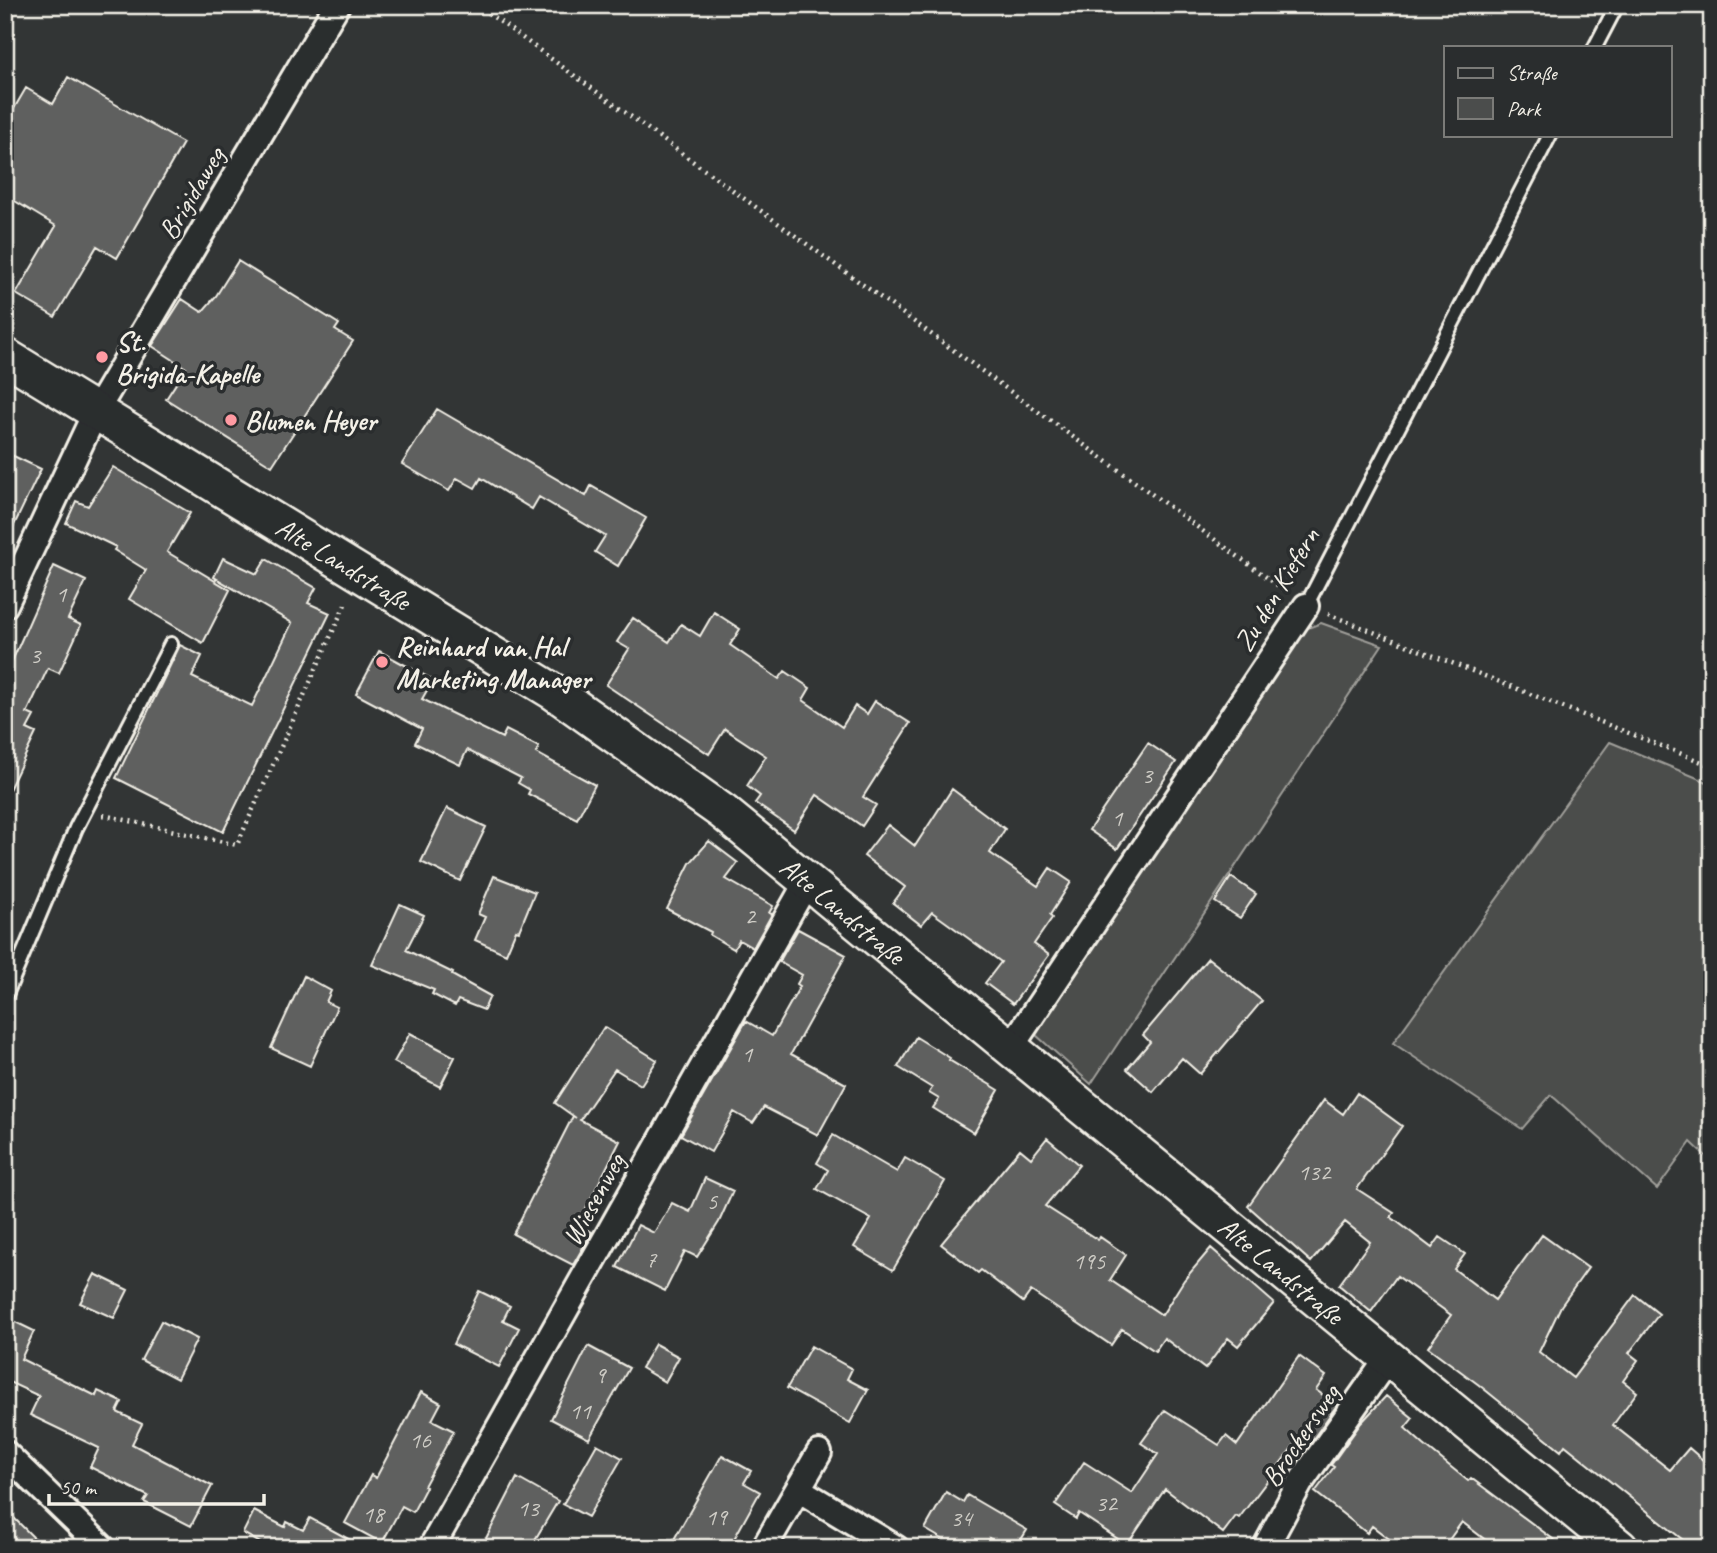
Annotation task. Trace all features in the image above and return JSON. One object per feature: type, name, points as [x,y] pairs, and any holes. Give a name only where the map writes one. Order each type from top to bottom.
[{"type":"main road","name":"Alte Landstraße","points":[[5,356],[554,692],[723,812],[1620,1548]]},
{"type":"street","name":"Brigidaweg","points":[[5,605],[96,411],[337,5]]},
{"type":"street","name":"Zu den Kiefern","points":[[1011,1047],[1306,606]]},
{"type":"street","name":"Wiesenweg","points":[[431,1548],[808,880]]},
{"type":"street","name":"Brockersweg","points":[[1265,1548],[1300,1483],[1389,1357]]},
{"type":"street","points":[[5,1453],[103,1548]]},
{"type":"street","points":[[764,1548],[819,1453]]},
{"type":"street","points":[[798,1489],[897,1548]]},
{"type":"lane","points":[[1596,46],[1617,5]]},
{"type":"lane","name":"Zu den Kiefern","points":[[1306,606],[1549,136]]},
{"type":"lane","points":[[5,997],[87,807],[171,644]]},
{"type":"path","points":[[477,5],[1306,606],[1712,766]]},
{"type":"path","points":[[87,807],[107,817],[237,845],[359,572]]},
{"type":"green space","points":[[1321,623],[1382,645],[1091,1084],[1036,1035],[1129,885],[1300,631]]},
{"type":"green space","points":[[1610,742],[1712,784],[1712,1162],[1691,1142],[1657,1189],[1551,1095],[1522,1129],[1393,1043]]},
{"type":"building","points":[[68,77],[183,143],[117,258],[97,246],[55,317],[16,294],[56,226],[5,195],[5,124],[26,88],[53,104]]},
{"type":"building","points":[[238,261],[339,324],[335,330],[353,341],[272,466],[166,399],[186,368],[152,346],[182,299],[202,312],[216,296]]},
{"type":"building","points":[[437,409],[586,496],[591,486],[646,518],[618,566],[595,552],[605,536],[539,497],[532,509],[481,478],[475,488],[457,478],[449,491],[402,464]]},
{"type":"building","points":[[5,452],[41,469],[5,544]]},
{"type":"building","points":[[113,467],[190,513],[167,552],[230,590],[203,643],[129,599],[146,570],[114,550],[116,547],[66,523],[76,501],[88,506]]},
{"type":"building","points":[[223,558],[257,574],[266,559],[316,588],[308,603],[330,613],[223,832],[116,778],[180,645],[202,656],[192,677],[252,706],[292,623],[214,577]]},
{"type":"building","points":[[54,566],[86,581],[68,619],[81,625],[59,673],[48,668],[27,713],[34,716],[27,729],[36,733],[5,798],[5,677]]},
{"type":"building","points":[[714,612],[740,629],[730,645],[779,679],[785,671],[810,688],[803,700],[842,727],[855,706],[867,714],[875,701],[910,723],[863,797],[876,805],[862,826],[817,795],[794,830],[755,803],[760,796],[747,786],[766,756],[725,729],[709,754],[606,685],[629,649],[617,642],[633,618],[669,642],[681,624],[700,636]]},
{"type":"building","points":[[379,651],[433,680],[422,699],[502,738],[506,730],[539,747],[536,753],[595,785],[577,819],[528,794],[530,790],[518,783],[521,778],[467,750],[460,765],[415,743],[422,729],[356,694]]},
{"type":"building","points":[[1148,743],[1176,762],[1117,849],[1089,830]]},
{"type":"building","points":[[952,789],[1005,829],[990,853],[1038,886],[1050,868],[1071,882],[1050,915],[1052,918],[1034,944],[1049,955],[1013,1004],[985,983],[1001,962],[932,912],[921,925],[893,903],[905,887],[864,856],[888,825],[915,846]]},
{"type":"building","points":[[447,808],[486,827],[460,881],[421,862]]},
{"type":"building","points":[[709,841],[738,863],[726,879],[773,906],[769,913],[772,914],[753,948],[739,940],[734,949],[710,935],[711,932],[667,909],[690,863]]},
{"type":"building","points":[[494,876],[535,892],[506,954],[475,940],[485,917],[478,914]]},
{"type":"building","points":[[1231,877],[1256,894],[1240,918],[1215,902]]},
{"type":"building","points":[[400,904],[424,915],[406,950],[453,973],[452,975],[490,996],[484,1010],[458,1000],[455,1006],[432,994],[434,990],[372,965]]},
{"type":"building","points":[[798,929],[846,955],[791,1054],[846,1084],[818,1135],[764,1107],[753,1123],[734,1112],[711,1152],[681,1135],[746,1021],[772,1036],[800,986],[797,984],[802,975],[779,962]]},
{"type":"building","points":[[1208,958],[1262,1001],[1200,1074],[1182,1058],[1153,1092],[1127,1069],[1150,1042],[1143,1035]]},
{"type":"building","points":[[304,976],[331,991],[326,1002],[337,1007],[310,1066],[271,1048]]},
{"type":"building","points":[[604,1027],[657,1060],[641,1085],[615,1069],[580,1120],[620,1141],[578,1224],[592,1232],[573,1265],[513,1234],[573,1116],[576,1118],[555,1103]]},
{"type":"building","points":[[410,1033],[455,1057],[440,1087],[394,1062]]},
{"type":"building","points":[[916,1037],[999,1090],[974,1133],[933,1108],[939,1099],[929,1093],[932,1088],[898,1067]]},
{"type":"building","points":[[1357,1093],[1402,1126],[1357,1189],[1394,1213],[1391,1217],[1432,1248],[1440,1237],[1465,1254],[1454,1269],[1495,1300],[1542,1235],[1588,1268],[1561,1306],[1539,1352],[1573,1378],[1635,1295],[1659,1314],[1629,1353],[1638,1360],[1623,1381],[1637,1392],[1613,1425],[1670,1470],[1689,1448],[1712,1468],[1712,1548],[1693,1548],[1565,1445],[1561,1451],[1428,1347],[1451,1315],[1397,1276],[1371,1312],[1339,1285],[1370,1242],[1345,1222],[1311,1262],[1248,1206],[1324,1100],[1343,1114]]},
{"type":"building","points":[[833,1135],[897,1172],[905,1158],[945,1181],[893,1270],[854,1247],[871,1219],[817,1189],[828,1170],[817,1163]]},
{"type":"building","points":[[1047,1138],[1079,1165],[1045,1206],[1126,1255],[1110,1280],[1162,1315],[1184,1280],[1211,1248],[1274,1303],[1238,1346],[1228,1338],[1205,1369],[1164,1338],[1155,1351],[1122,1329],[1111,1345],[1031,1291],[1023,1302],[981,1270],[978,1273],[941,1244],[1020,1149],[1031,1158]]},
{"type":"building","points":[[705,1178],[733,1191],[719,1222],[697,1257],[685,1251],[665,1291],[617,1267],[638,1225],[654,1233],[672,1203],[690,1212]]},
{"type":"building","points":[[95,1274],[128,1290],[114,1318],[80,1303]]},
{"type":"building","points":[[479,1291],[510,1306],[503,1320],[519,1328],[499,1367],[453,1344]]},
{"type":"building","points":[[5,1317],[34,1331],[21,1359],[96,1396],[98,1391],[122,1402],[117,1412],[142,1424],[132,1444],[212,1486],[191,1526],[144,1502],[148,1496],[90,1467],[99,1448],[30,1415],[39,1396],[9,1382],[5,1390]]},
{"type":"building","points":[[161,1321],[197,1339],[177,1379],[141,1360]]},
{"type":"building","points":[[655,1344],[679,1357],[665,1382],[641,1368]]},
{"type":"building","points":[[588,1346],[629,1368],[589,1439],[551,1419]]},
{"type":"building","points":[[811,1346],[852,1369],[847,1379],[868,1390],[850,1423],[787,1388]]},
{"type":"building","points":[[1299,1356],[1326,1376],[1316,1390],[1337,1405],[1308,1446],[1299,1439],[1239,1518],[1236,1516],[1223,1533],[1165,1489],[1127,1545],[1079,1513],[1076,1519],[1055,1505],[1084,1462],[1132,1493],[1158,1454],[1141,1443],[1165,1410],[1219,1445],[1226,1436],[1237,1445]]},
{"type":"building","points":[[421,1392],[441,1403],[432,1420],[454,1431],[413,1512],[402,1506],[382,1543],[345,1523],[371,1475],[376,1478]]},
{"type":"building","points":[[1386,1396],[1413,1418],[1405,1428],[1424,1445],[1468,1481],[1471,1478],[1565,1548],[1496,1548],[1462,1522],[1443,1548],[1401,1548],[1372,1526],[1367,1533],[1315,1492],[1361,1423]]},
{"type":"building","points":[[597,1444],[622,1458],[588,1517],[563,1504]]},
{"type":"building","points":[[722,1455],[751,1471],[744,1483],[760,1492],[729,1548],[669,1548]]},
{"type":"building","points":[[517,1478],[558,1501],[530,1548],[481,1548]]},
{"type":"building","points":[[946,1492],[963,1502],[967,1495],[1027,1530],[1016,1548],[1005,1548],[989,1538],[984,1548],[937,1548],[942,1539],[925,1529]]},
{"type":"building","points":[[5,1509],[44,1548],[5,1548]]},
{"type":"building","points":[[254,1511],[285,1527],[287,1522],[303,1530],[310,1518],[365,1548],[269,1548],[243,1533]]},
{"type":"place","name":"St. Brigida-Kapelle","points":[[102,357]]},
{"type":"place","name":"Blumen Heyer","points":[[231,420]]},
{"type":"place","name":"Reinhard van Hal Marketing Manager","points":[[382,662]]}]
